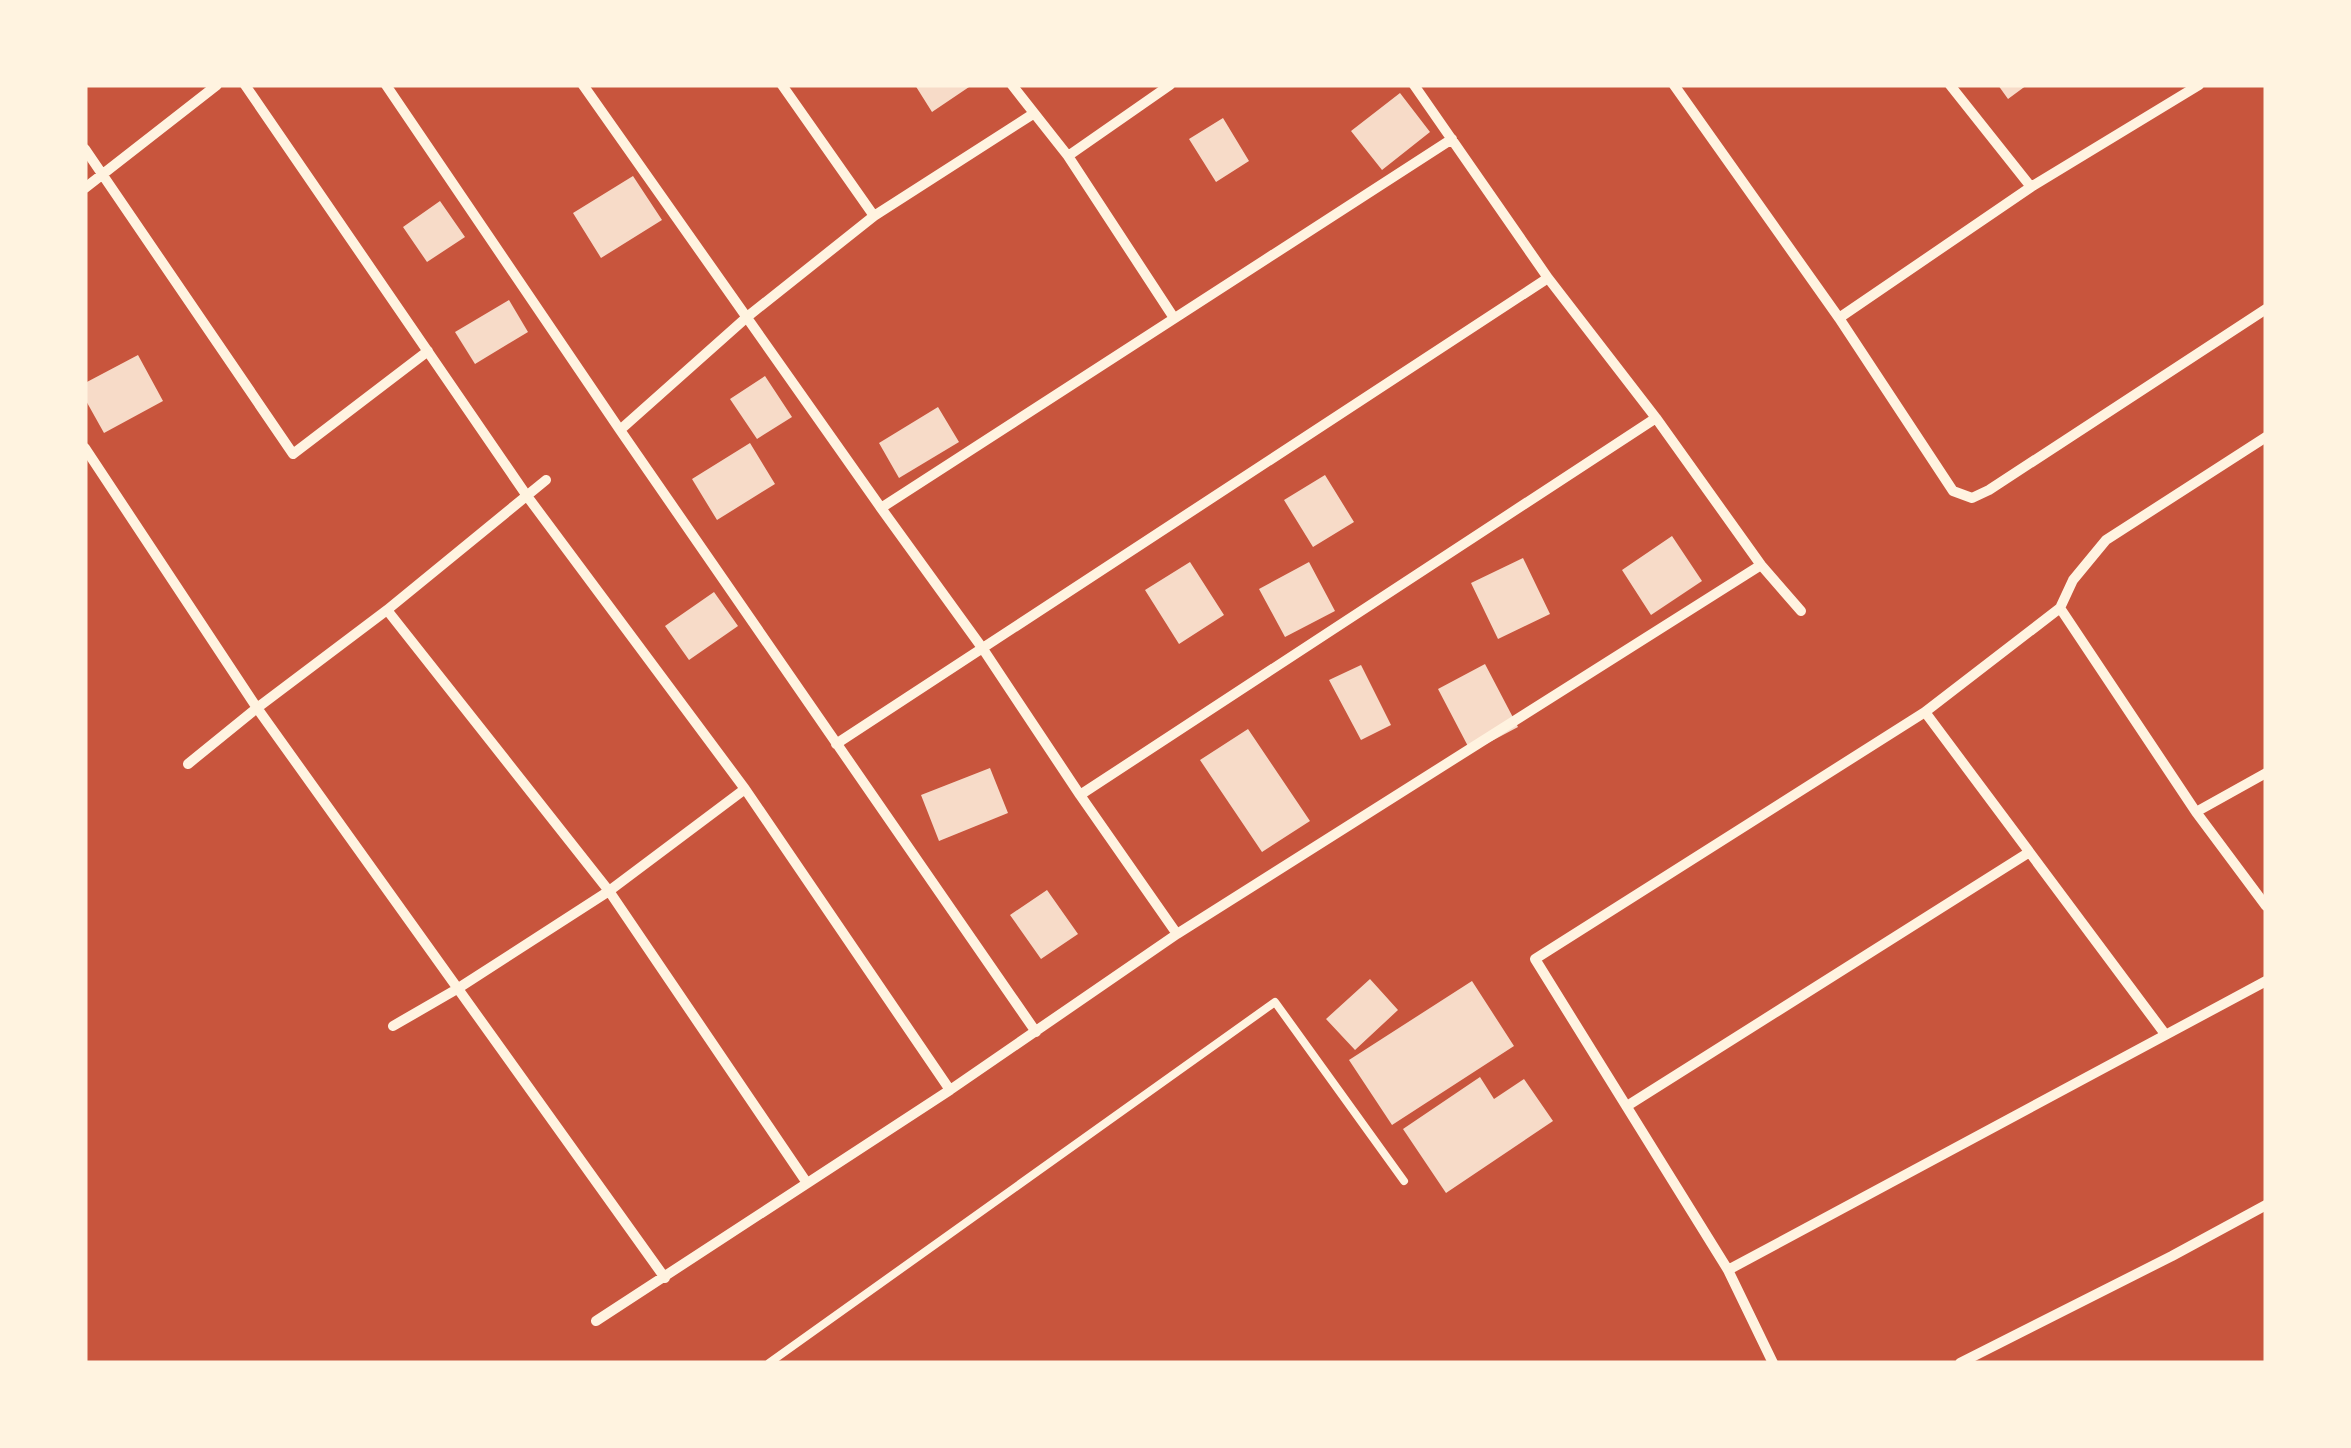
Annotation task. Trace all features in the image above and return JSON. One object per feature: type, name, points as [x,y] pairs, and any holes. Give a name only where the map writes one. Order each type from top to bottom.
[{"type":"street","points":[[85,188],[217,85]]},
{"type":"street","points":[[244,85],[527,496],[745,790],[950,1090]]},
{"type":"street","points":[[386,85],[1036,1032]]},
{"type":"street","points":[[584,85],[983,649],[1177,934]]},
{"type":"street","points":[[782,85],[874,216]]},
{"type":"street","points":[[1012,85],[1068,156],[1174,318]]},
{"type":"street","points":[[1068,156],[1170,85]]},
{"type":"street","points":[[1414,85],[1548,278],[1761,564],[1802,611]]},
{"type":"street","points":[[1674,85],[1840,318],[1953,491],[1972,498],[1989,490],[2266,310]]},
{"type":"street","points":[[1950,85],[2032,186]]},
{"type":"street","points":[[1840,318],[2032,186],[2199,85]]},
{"type":"street","points":[[620,430],[747,317],[874,216],[1033,114]]},
{"type":"street","points":[[881,508],[1452,139]]},
{"type":"street","points":[[85,149],[293,454],[428,350]]},
{"type":"street","points":[[836,744],[1548,278]]},
{"type":"street","points":[[1080,795],[1656,418]]},
{"type":"street","points":[[1773,1363],[1728,1270],[1536,959],[1925,712],[2060,608],[2073,580],[2106,540],[2266,437]]},
{"type":"street","points":[[85,448],[257,708],[665,1278]]},
{"type":"street","points":[[188,764],[388,610],[546,480]]},
{"type":"street","points":[[596,1321],[950,1090],[1177,934],[1761,564]]},
{"type":"street","points":[[2060,608],[2196,812],[2266,906]]},
{"type":"street","points":[[388,610],[610,891],[807,1184]]},
{"type":"street","points":[[1925,712],[2165,1034]]},
{"type":"street","points":[[2196,812],[2266,772]]},
{"type":"street","points":[[393,1026],[610,891],[745,790]]},
{"type":"street","points":[[1627,1106],[2028,853]]},
{"type":"street","points":[[1728,1270],[2266,982]]},
{"type":"street","points":[[1960,1363],[2266,1205]]},
{"type":"lane","points":[[769,1363],[1275,1002],[1404,1181]]},
{"type":"building","points":[[915,85],[972,85],[932,112]]},
{"type":"building","points":[[1998,85],[2027,85],[2008,99]]},
{"type":"building","points":[[1400,93],[1430,132],[1382,170],[1351,131]]},
{"type":"building","points":[[1223,118],[1249,161],[1216,182],[1189,139]]},
{"type":"building","points":[[633,176],[662,220],[601,258],[573,213]]},
{"type":"building","points":[[440,201],[465,237],[427,262],[403,227]]},
{"type":"building","points":[[509,300],[528,332],[475,364],[455,332]]},
{"type":"building","points":[[138,355],[163,401],[104,433],[85,399],[85,383]]},
{"type":"building","points":[[765,376],[792,417],[757,439],[730,399]]},
{"type":"building","points":[[938,407],[959,442],[899,478],[879,443]]},
{"type":"building","points":[[750,443],[775,484],[717,520],[692,479]]},
{"type":"building","points":[[1325,475],[1354,522],[1313,547],[1284,500]]},
{"type":"building","points":[[1672,536],[1702,581],[1651,615],[1622,570]]},
{"type":"building","points":[[1523,558],[1550,614],[1498,639],[1471,583]]},
{"type":"building","points":[[1190,562],[1224,615],[1179,644],[1145,590]]},
{"type":"building","points":[[1309,562],[1335,611],[1285,637],[1259,589]]},
{"type":"building","points":[[714,592],[738,626],[689,660],[665,626]]},
{"type":"building","points":[[1485,664],[1518,727],[1471,752],[1438,689]]},
{"type":"building","points":[[1361,665],[1391,725],[1361,740],[1329,680]]},
{"type":"building","points":[[1248,729],[1310,821],[1262,852],[1200,760]]},
{"type":"building","points":[[990,768],[1008,813],[939,841],[921,795]]},
{"type":"building","points":[[1047,890],[1078,934],[1041,959],[1010,915]]},
{"type":"building","points":[[1370,979],[1398,1010],[1355,1050],[1326,1019]]},
{"type":"building","points":[[1472,981],[1514,1046],[1392,1125],[1349,1060]]},
{"type":"building","points":[[1480,1077],[1494,1099],[1524,1079],[1553,1121],[1446,1193],[1403,1129]]}]
